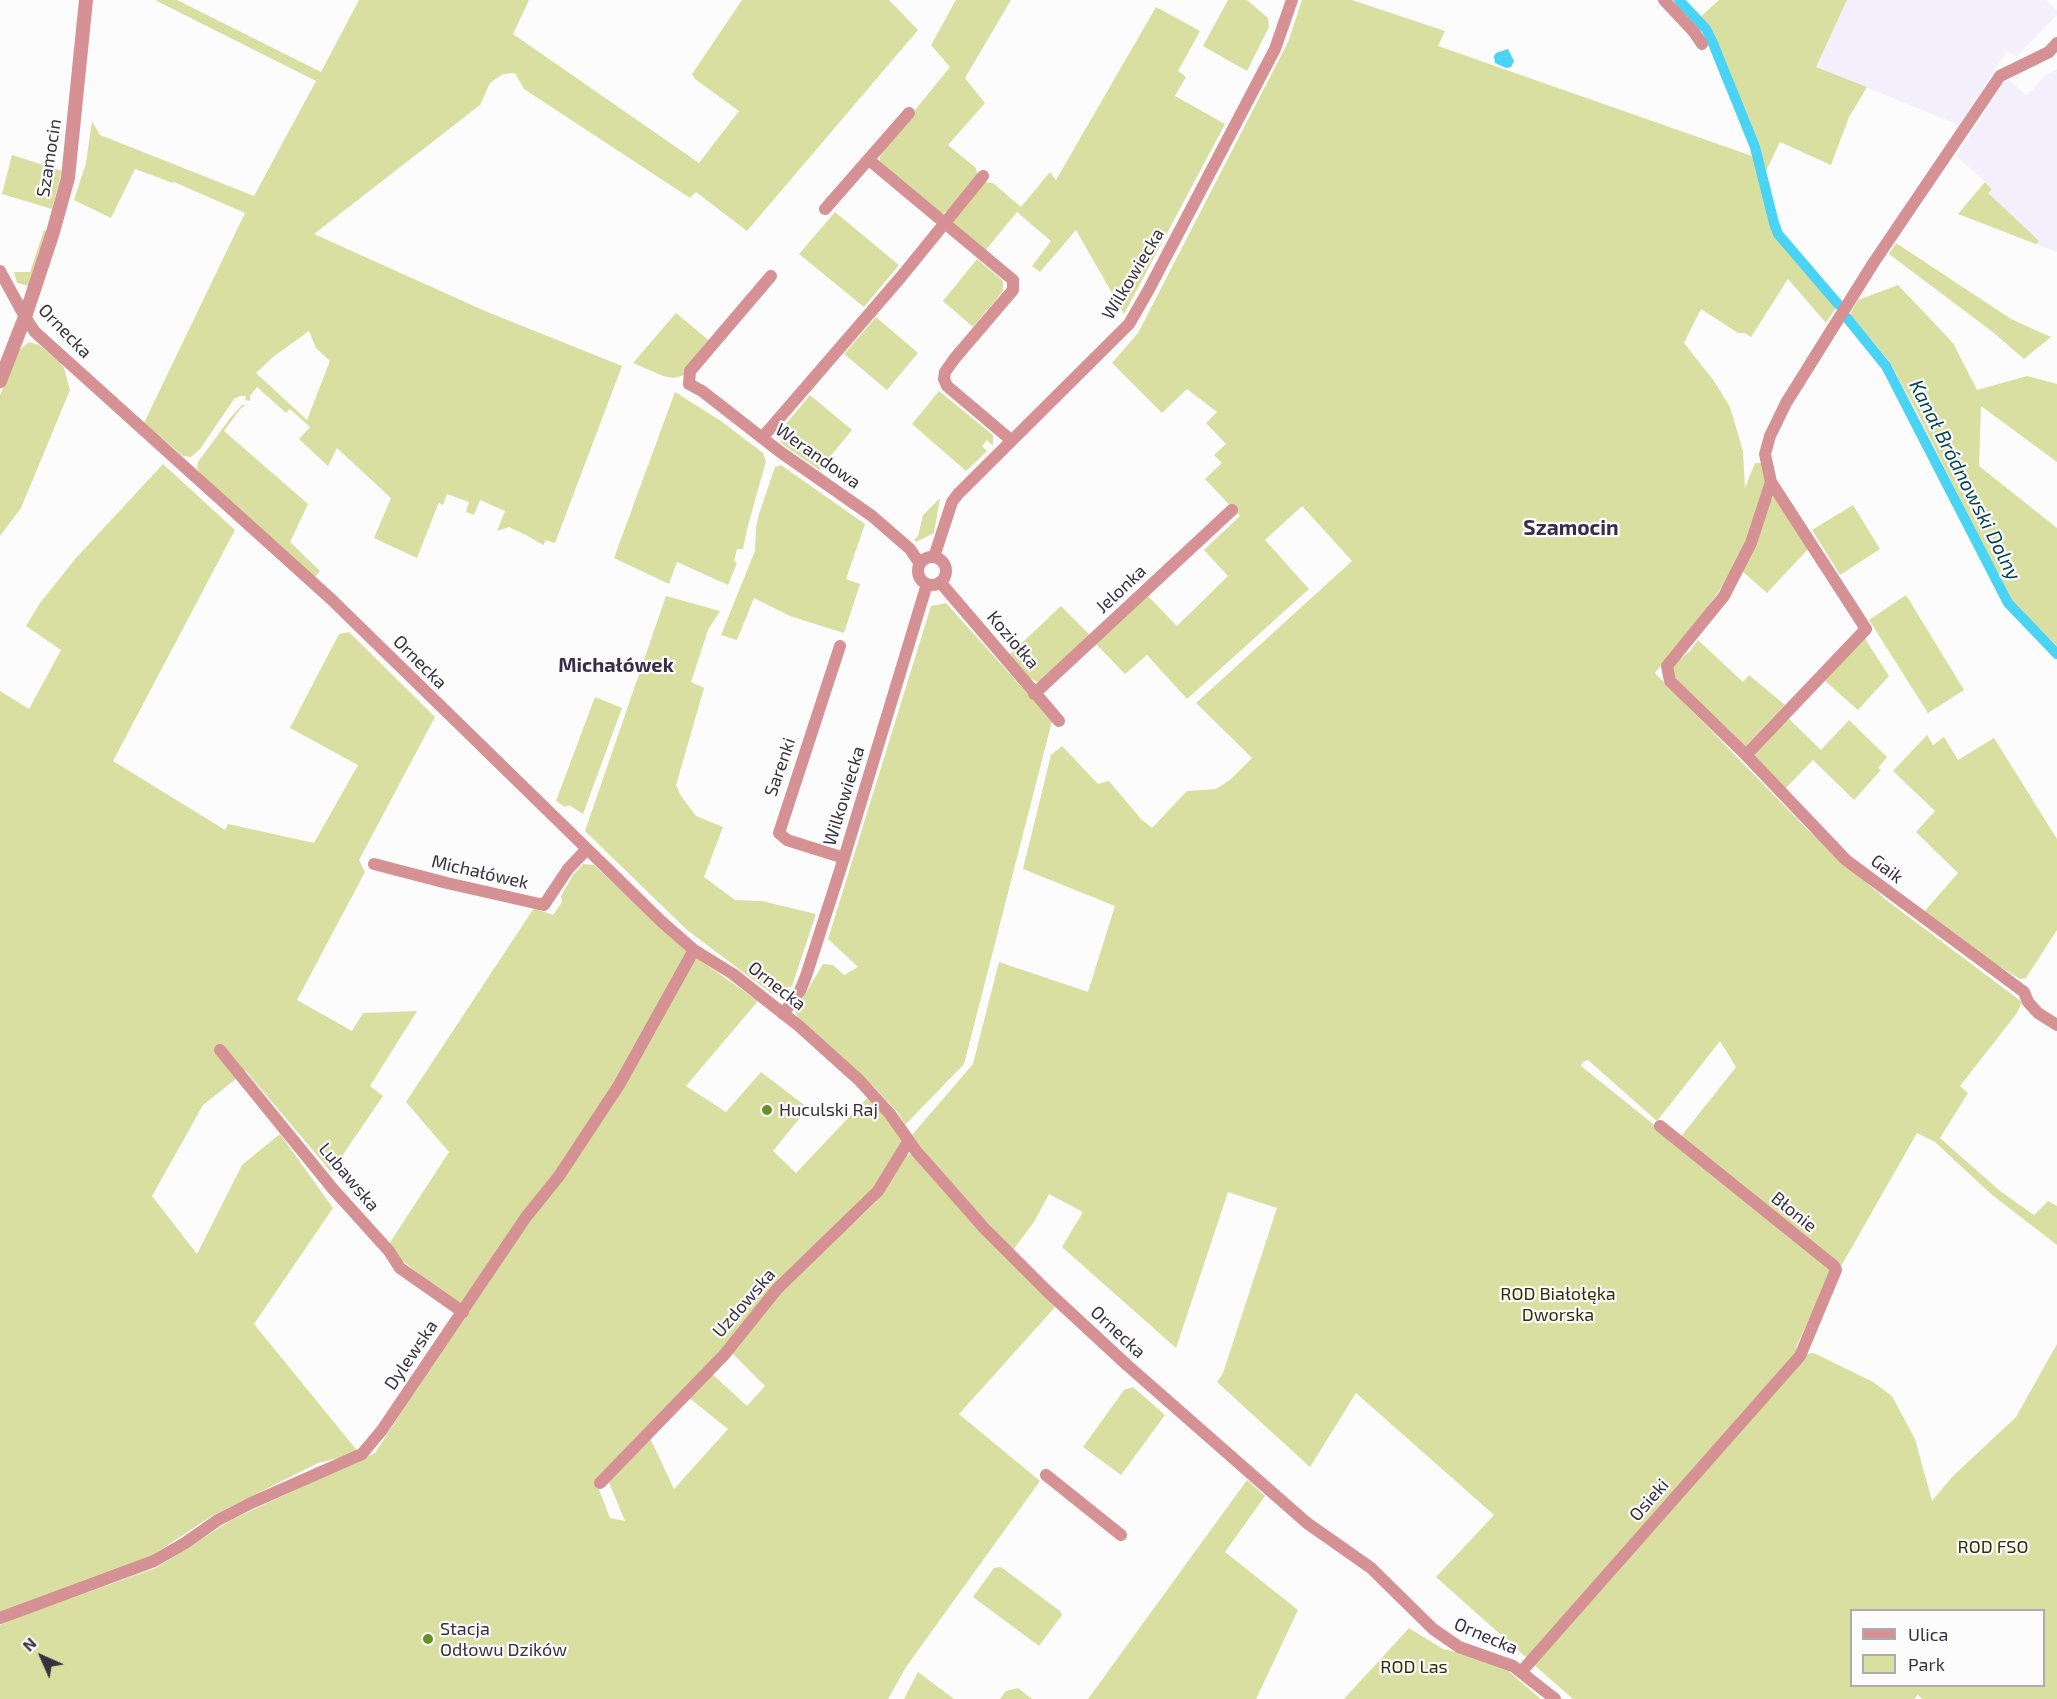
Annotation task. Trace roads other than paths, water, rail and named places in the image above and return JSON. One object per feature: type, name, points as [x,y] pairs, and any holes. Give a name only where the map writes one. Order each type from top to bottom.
[{"type":"street","name":"Szamocin","points":[[0,381],[25,317],[68,178],[86,0]]},
{"type":"street","name":"Wilkowiecka","points":[[934,557],[952,502],[958,494],[1129,324],[1275,49],[1292,0]]},
{"type":"street","points":[[1664,0],[1702,44]]},
{"type":"street","points":[[1746,755],[1866,629],[1771,482],[1766,454],[1770,436],[1786,403],[1877,258],[2000,76],[2049,52],[2057,43]]},
{"type":"street","points":[[825,210],[909,113]]},
{"type":"street","points":[[869,160],[1013,280],[1013,290],[955,358],[945,372],[944,380],[947,386],[1011,440]]},
{"type":"street","points":[[762,438],[901,277],[983,176]]},
{"type":"street","name":"Ornecka","points":[[0,271],[35,332],[331,599],[662,922],[694,950],[733,974],[842,1064],[878,1099],[897,1123],[908,1142],[985,1229],[1126,1365],[1307,1523],[1371,1568],[1446,1640],[1459,1647],[1505,1662],[1522,1671],[1555,1699]]},
{"type":"street","name":"Werandowa","points":[[771,276],[690,371],[689,384],[702,391],[762,438],[872,516],[910,549],[920,564]]},
{"type":"street","name":"Gaik","points":[[1771,482],[1751,543],[1724,596],[1667,666],[1670,681],[1746,755],[1846,860],[2024,992],[2028,1002],[2038,1013],[2057,1025]]},
{"type":"street","name":"Jelonka","points":[[1034,694],[1064,669],[1232,510]]},
{"type":"street","points":[[934,557],[941,560],[945,567],[945,575],[940,582],[931,585],[923,581],[918,573],[920,564],[927,558],[934,557]]},
{"type":"street","name":"Koziołka","points":[[940,582],[1059,721]]},
{"type":"street","name":"Wilkowiecka","points":[[783,1014],[800,991],[806,976],[927,584]]},
{"type":"street","name":"Sarenki","points":[[840,646],[779,833],[787,840],[844,858]]},
{"type":"street","name":"Michałówek","points":[[374,864],[544,905],[568,869],[587,849]]},
{"type":"street","name":"Dylewska","points":[[0,1618],[154,1561],[218,1520],[251,1503],[362,1454],[382,1430],[526,1217],[559,1176],[619,1085],[694,950]]},
{"type":"street","name":"Lubawska","points":[[220,1050],[347,1205],[389,1251],[399,1268],[463,1312]]},
{"type":"street","name":"Błonie","points":[[1660,1126],[1836,1268],[1805,1340],[1803,1351]]},
{"type":"street","name":"Uzdowska","points":[[600,1483],[724,1355],[777,1289],[879,1191],[908,1142]]},
{"type":"street","name":"Osieki","points":[[1522,1671],[1803,1351]]},
{"type":"street","points":[[1046,1475],[1121,1535]]},
{"type":"water","points":[[1508,49],[1514,61],[1511,67],[1506,68],[1495,63],[1496,53]]},
{"type":"waterway","name":"Kanał Bródnowski Dolny","points":[[1679,0],[1706,29],[1712,41],[1755,147],[1778,234],[1838,304]]},
{"type":"waterway","name":"Kanał Bródnowski Dolny","points":[[1847,318],[1886,366],[2008,603],[2057,654]]},
{"type":"place","name":"Huculski Raj","points":[[767,1110]]},
{"type":"place","name":"Stacja Odłowu Dzików","points":[[428,1639]]},
{"type":"district","name":"Szamocin","points":[[1571,528]]},
{"type":"district","name":"Michałówek","points":[[616,665]]},
{"type":"park label","name":"ROD Białołęka Dworska","points":[[1558,1304]]},
{"type":"park label","name":"ROD FSO","points":[[1993,1547]]},
{"type":"park label","name":"ROD Las","points":[[1414,1667]]}]
